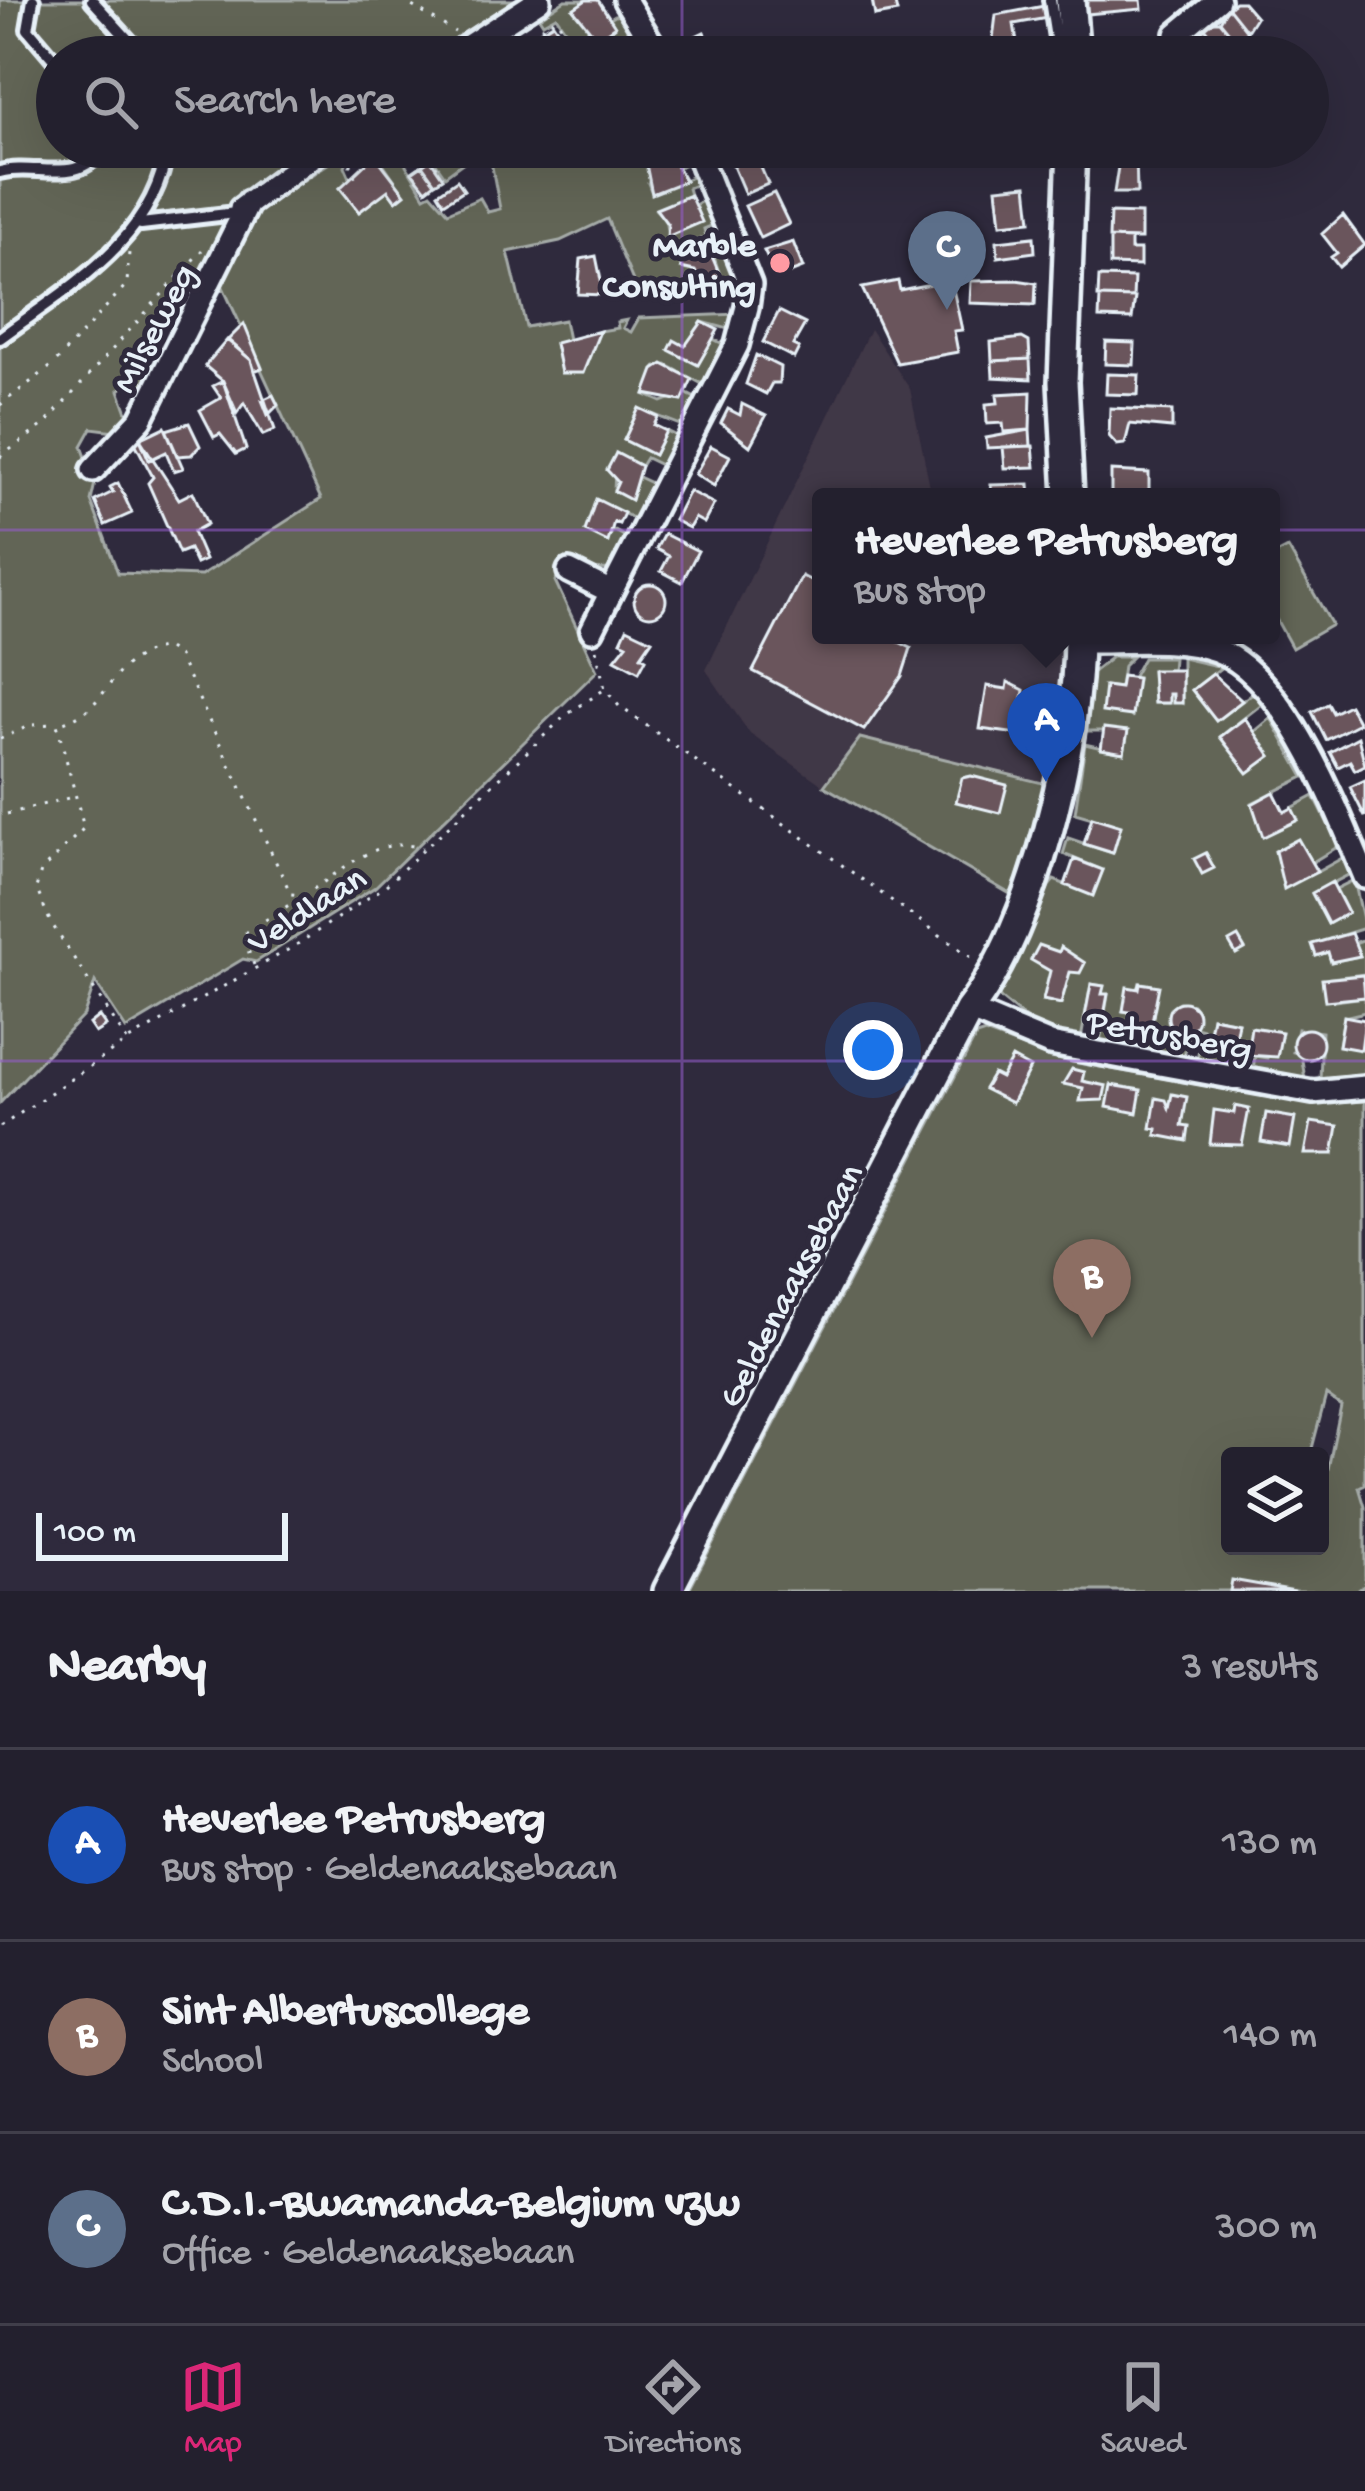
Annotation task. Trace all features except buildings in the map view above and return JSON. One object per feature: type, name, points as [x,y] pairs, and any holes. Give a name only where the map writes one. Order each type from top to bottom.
[{"type":"street","points":[[483,36],[539,0]]},
{"type":"street","points":[[625,0],[647,36]]},
{"type":"street","points":[[1070,0],[1074,36]]},
{"type":"street","points":[[1179,36],[1218,0]]},
{"type":"street","name":"Milseweg","points":[[93,470],[141,418],[243,207],[296,168]]},
{"type":"street","points":[[592,630],[737,345],[747,307],[750,285],[703,168]]},
{"type":"street","points":[[1069,488],[1063,382],[1071,168]]},
{"type":"street","points":[[569,571],[610,592]]},
{"type":"street","name":"Geldenaaksebaan","points":[[668,1591],[970,1010],[981,967],[1004,943],[1038,862],[1060,787],[1077,644]]},
{"type":"street","points":[[1166,644],[1201,646],[1232,657],[1257,675],[1292,728],[1365,878]]},
{"type":"street","name":"Petrusberg","points":[[970,1010],[1050,1044],[1313,1092],[1365,1087]]},
{"type":"lane","points":[[34,0],[28,29],[36,38]]},
{"type":"lane","points":[[92,0],[125,36]]},
{"type":"lane","points":[[1050,0],[1056,36]]},
{"type":"lane","points":[[0,172],[36,168]]},
{"type":"lane","points":[[40,168],[78,168]]},
{"type":"lane","points":[[4,334],[140,224],[164,168]]},
{"type":"lane","points":[[140,224],[243,207]]},
{"type":"path","points":[[402,0],[458,36]]},
{"type":"path","points":[[541,28],[556,18],[568,36]]},
{"type":"path","points":[[351,168],[355,177]]},
{"type":"path","points":[[435,168],[443,176]]},
{"type":"path","points":[[0,405],[53,365],[127,284],[130,234]]},
{"type":"path","points":[[0,457],[45,424],[204,248]]},
{"type":"path","points":[[592,630],[605,689],[619,706],[978,963]]},
{"type":"path","points":[[0,740],[32,725],[57,724],[94,707],[132,656],[170,649],[184,665],[282,884],[291,894],[304,895]]},
{"type":"path","name":"Veldlaan","points":[[0,1126],[127,1041],[373,895],[565,716],[605,689]]},
{"type":"path","points":[[57,724],[78,795],[83,832],[41,871],[38,897],[127,1041]]},
{"type":"path","points":[[7,814],[78,795]]},
{"type":"path","points":[[256,968],[242,934],[376,848],[396,843],[422,848]]},
{"type":"shaded area","points":[[870,329],[910,389],[930,488],[812,488],[812,644],[1062,644],[1047,784],[860,738],[824,786],[750,734],[706,670]]},
{"type":"green space","points":[[0,0],[527,0],[478,36],[36,36],[36,168],[297,168],[284,178],[292,188],[322,168],[346,168],[351,180],[340,188],[359,212],[388,190],[396,200],[404,194],[386,168],[408,168],[425,196],[431,193],[448,212],[480,198],[488,212],[500,209],[492,168],[659,168],[648,183],[652,193],[696,175],[699,183],[688,188],[690,195],[656,210],[665,219],[668,236],[701,222],[695,205],[706,199],[716,224],[704,229],[706,237],[682,247],[681,268],[721,279],[711,247],[723,241],[739,288],[638,293],[607,219],[560,241],[508,252],[526,327],[564,320],[568,340],[555,344],[561,372],[583,373],[600,331],[618,328],[617,322],[627,320],[623,328],[631,332],[639,318],[738,314],[732,330],[702,322],[685,346],[674,341],[670,349],[698,364],[713,339],[725,345],[704,385],[667,365],[656,367],[646,395],[662,402],[685,393],[697,399],[683,426],[639,409],[624,440],[654,455],[666,431],[678,437],[663,466],[646,458],[641,466],[616,453],[614,491],[631,499],[638,477],[653,484],[635,519],[596,500],[586,531],[607,542],[613,530],[626,537],[608,569],[594,570],[569,558],[555,581],[597,671],[375,887],[256,962],[243,959],[126,1029],[95,982],[84,1015],[0,1103]],"holes":[[[210,259],[321,499],[201,576],[118,573],[91,501],[95,483],[82,446],[92,428],[123,432],[129,418],[119,390],[131,380],[143,402],[156,327]]]},
{"type":"green space","points":[[565,0],[594,0],[573,9],[594,36],[569,36],[556,16],[543,23],[539,17]]},
{"type":"green space","points":[[620,12],[636,36],[599,36],[615,27],[610,18]]},
{"type":"green space","points":[[1288,548],[1332,625],[1292,648],[1280,626],[1280,552]]},
{"type":"green space","points":[[1112,657],[1132,657],[1123,666],[1120,688],[1105,686],[1131,716],[1137,679],[1132,678],[1143,658],[1173,658],[1172,670],[1152,671],[1154,703],[1168,703],[1169,694],[1182,703],[1182,658],[1222,667],[1192,690],[1216,721],[1254,692],[1262,704],[1221,736],[1248,772],[1271,756],[1253,733],[1271,718],[1304,777],[1252,803],[1263,836],[1297,820],[1292,808],[1314,796],[1339,846],[1311,863],[1317,872],[1344,857],[1352,873],[1312,894],[1328,924],[1348,913],[1336,889],[1354,880],[1365,928],[1313,944],[1316,955],[1328,952],[1331,962],[1360,956],[1354,943],[1365,939],[1365,974],[1330,978],[1334,1001],[1365,997],[1365,1012],[1344,1017],[1339,1045],[1361,1049],[1365,1029],[1365,1073],[1347,1081],[1320,1080],[1322,1032],[1298,1029],[1293,1052],[1301,1054],[1305,1079],[1253,1069],[1255,1056],[1267,1058],[1281,1032],[1252,1027],[1244,1067],[1237,1066],[1239,1052],[1233,1050],[1238,1022],[1212,1017],[1207,1042],[1225,1046],[1222,1063],[1197,1059],[1203,1029],[1195,1027],[1198,1013],[1192,1004],[1179,1002],[1170,1008],[1168,1021],[1174,1030],[1188,1032],[1184,1058],[1147,1051],[1158,986],[1141,983],[1123,1011],[1135,1013],[1128,1047],[1100,1042],[1108,995],[1102,994],[1103,986],[1091,984],[1081,1039],[1033,1025],[997,993],[1054,880],[1092,895],[1103,870],[1063,854],[1068,838],[1112,853],[1120,826],[1075,813],[1085,744],[1124,753],[1127,731],[1087,731],[1092,673]]},
{"type":"green space","points":[[860,738],[1047,784],[1012,895],[824,786]]},
{"type":"green space","points":[[985,1033],[1056,1059],[1308,1104],[1365,1101],[1365,1484],[1359,1487],[1365,1507],[1365,1585],[1357,1591],[688,1591],[976,1036]]},
{"type":"place","name":"Marble Consulting","points":[[780,263]]},
{"type":"place","name":"C.D.I.-Bwamanda-Belgium vzw","points":[[947,310]]},
{"type":"place","name":"Heverlee Petrusberg","points":[[1046,782]]},
{"type":"place","name":"Sint Albertuscollege","points":[[1092,1338]]}]
